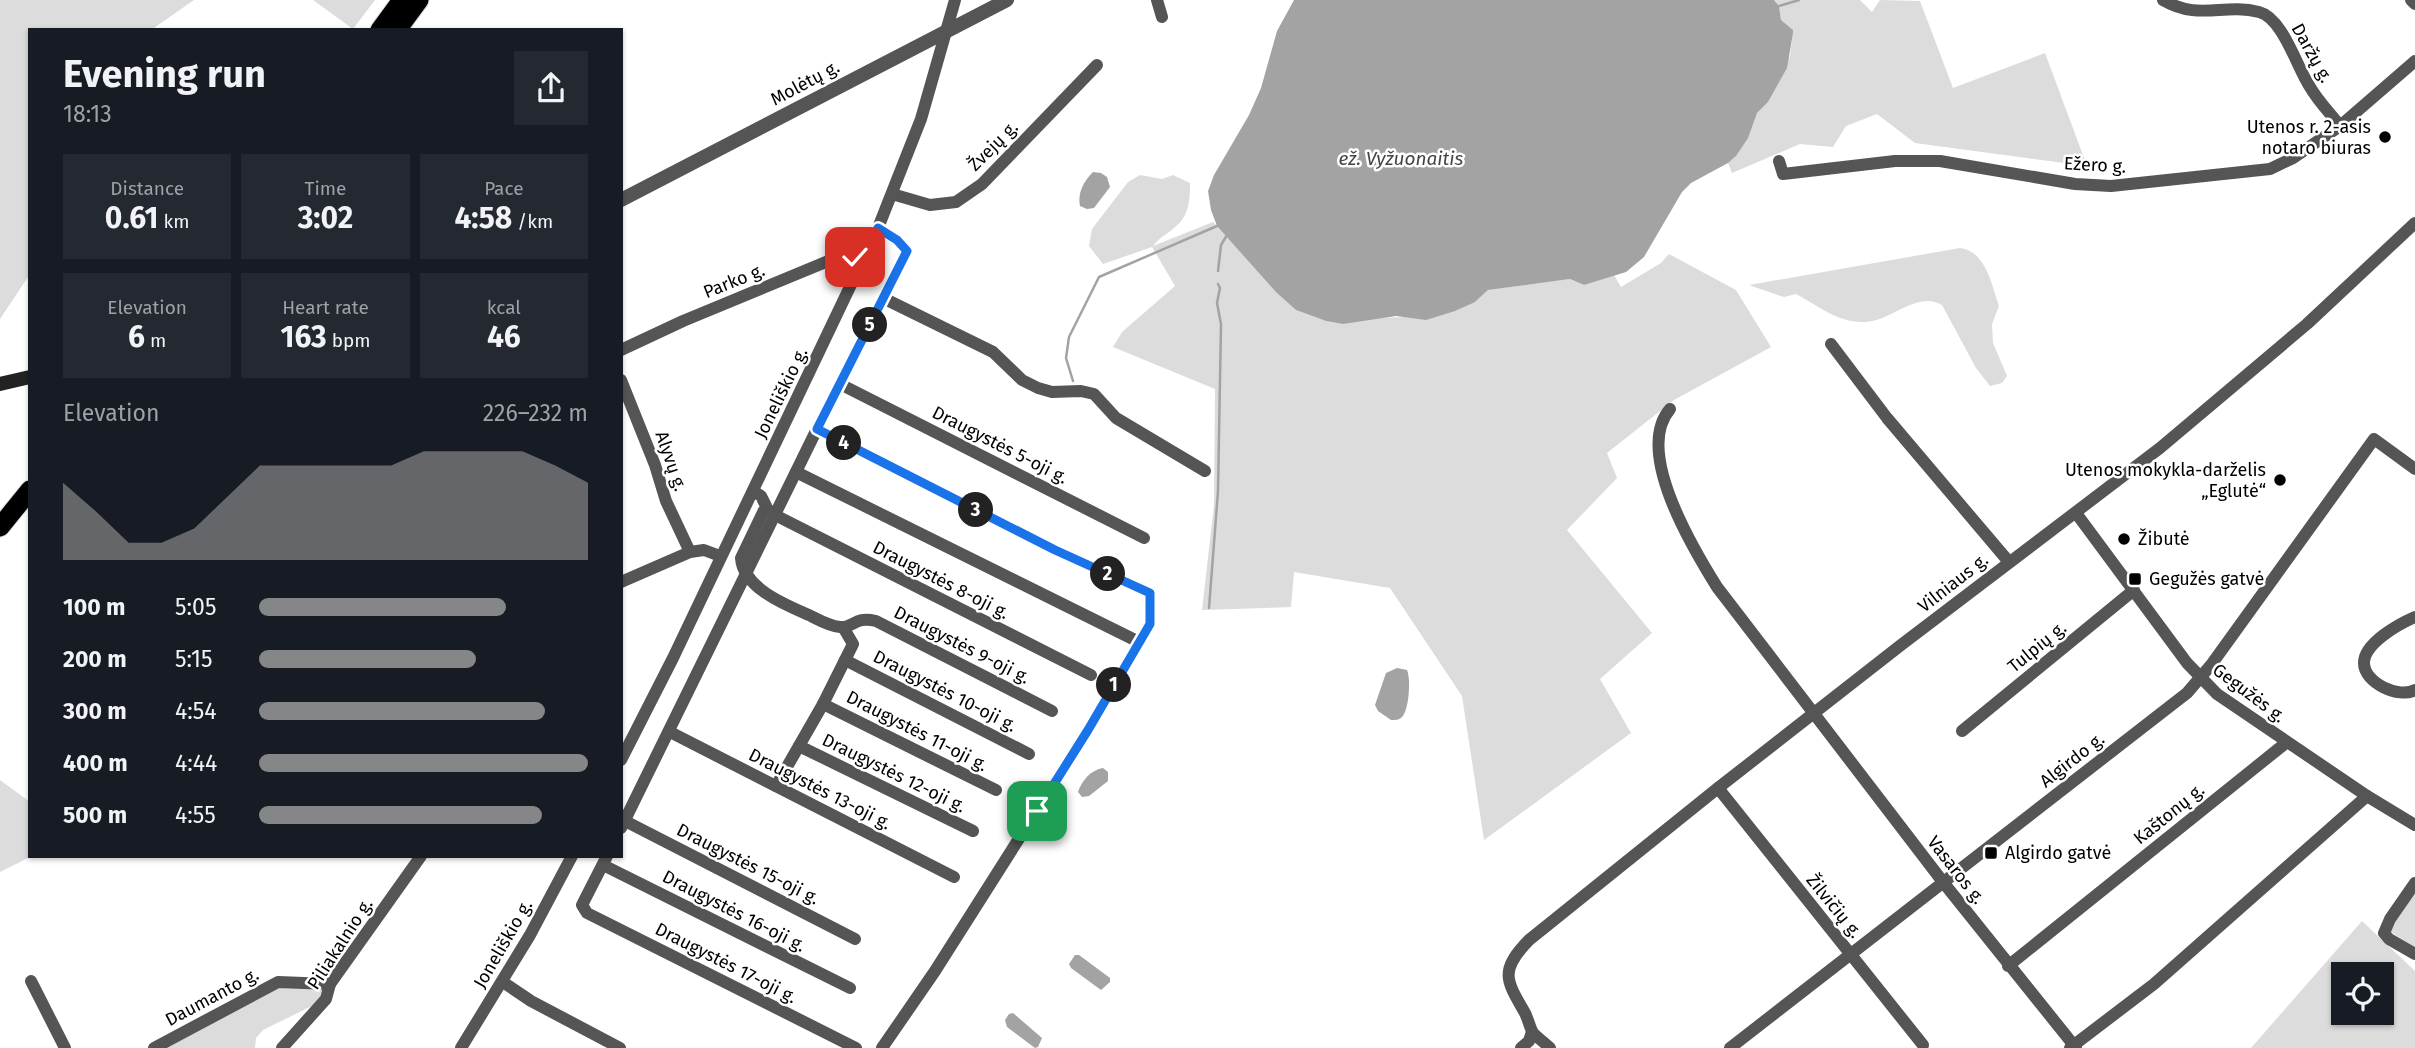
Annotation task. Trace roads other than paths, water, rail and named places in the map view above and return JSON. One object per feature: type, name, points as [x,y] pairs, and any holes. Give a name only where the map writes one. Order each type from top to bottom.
[{"type":"highway","points":[[381,28],[402,0]]},
{"type":"highway","points":[[398,28],[419,0]]},
{"type":"highway","points":[[0,527],[28,492]]},
{"type":"main road","points":[[0,384],[26,380]]},
{"type":"street","name":"Joneliškio g.","points":[[623,756],[673,658],[878,228],[921,119],[955,0]]},
{"type":"street","name":"Molėtų g.","points":[[623,199],[1007,0]]},
{"type":"street","points":[[1157,0],[1162,16]]},
{"type":"street","name":"Daržų g.","points":[[2163,0],[2192,12],[2241,10],[2265,15],[2281,31],[2309,86],[2340,126]]},
{"type":"street","points":[[2412,0],[2415,4]]},
{"type":"street","name":"Ežero g.","points":[[1779,161],[1783,174],[1895,161],[1940,161],[2075,184],[2111,186],[2270,169],[2293,158],[2340,126],[2415,61]]},
{"type":"street","name":"Žvejų g.","points":[[892,194],[930,205],[956,202],[982,184],[1097,65]]},
{"type":"street","name":"Vilniaus g.","points":[[1532,1032],[1531,1024],[1508,985],[1510,966],[1529,940],[1718,788],[2228,393],[2336,298],[2415,223]]},
{"type":"street","points":[[623,825],[746,574],[770,511],[796,472],[907,251],[897,240],[878,228]]},
{"type":"street","name":"Parko g.","points":[[623,349],[683,321],[838,257],[848,256],[863,260]]},
{"type":"street","points":[[883,299],[993,352],[1014,374],[1038,388],[1052,392],[1081,391],[1094,394],[1108,411],[1124,424],[1205,471]]},
{"type":"street","points":[[1831,344],[1894,427],[2009,562]]},
{"type":"street","name":"Draugystės 5-oji g.","points":[[840,384],[1144,538]]},
{"type":"street","name":"Alyvų g.","points":[[623,385],[655,465],[666,501],[690,552]]},
{"type":"street","name":"Vasaros g.","points":[[1670,409],[1662,418],[1658,429],[1662,474],[1695,551],[1717,587],[2073,1047],[2154,984],[2367,796]]},
{"type":"street","points":[[817,429],[1055,550],[1150,593],[1150,624],[1081,742],[882,1048]]},
{"type":"street","name":"Algirdo g.","points":[[1730,1048],[2187,693],[2374,439],[2415,469]]},
{"type":"street","points":[[796,472],[1139,642]]},
{"type":"street","points":[[752,491],[761,496],[770,511]]},
{"type":"street","name":"Draugystės 8-oji g.","points":[[770,511],[1091,675]]},
{"type":"street","name":"Gegužės g.","points":[[2076,513],[2200,678],[2217,694],[2367,796],[2415,825]]},
{"type":"street","points":[[623,581],[690,552],[704,550],[720,556]]},
{"type":"street","name":"Draugystės 9-oji g.","points":[[746,574],[771,598],[830,625],[843,627],[862,618],[876,621],[1052,711]]},
{"type":"street","name":"Tulpių g.","points":[[1962,730],[2134,590]]},
{"type":"street","points":[[2415,617],[2391,629],[2370,648],[2364,666],[2367,674],[2389,690],[2400,693],[2415,690]]},
{"type":"street","points":[[776,786],[823,704],[853,644],[843,627]]},
{"type":"street","name":"Draugystės 10-oji g.","points":[[845,660],[1029,754]]},
{"type":"street","name":"Draugystės 11-oji g.","points":[[823,704],[996,790]]},
{"type":"street","name":"Draugystės 13-oji g.","points":[[670,732],[954,877]]},
{"type":"street","name":"Kaštonų g.","points":[[2008,966],[2287,742]]},
{"type":"street","name":"Draugystės 12-oji g.","points":[[799,746],[973,831]]},
{"type":"street","name":"Žilvičių g.","points":[[1718,788],[1923,1045]]},
{"type":"street","name":"Draugystės 15-oji g.","points":[[623,825],[855,939]]},
{"type":"street","name":"Piliakalnio g.","points":[[282,1048],[326,999],[330,984],[420,858]]},
{"type":"street","name":"Joneliškio g.","points":[[461,1048],[503,982],[571,858]]},
{"type":"street","name":"Draugystės 17-oji g.","points":[[605,860],[582,905],[587,913],[856,1048]]},
{"type":"street","name":"Draugystės 16-oji g.","points":[[605,860],[850,988]]},
{"type":"street","points":[[2415,883],[2390,919],[2384,933],[2389,939],[2415,954]]},
{"type":"street","points":[[31,981],[65,1048]]},
{"type":"street","name":"Daumanto g.","points":[[153,1048],[278,982],[330,984]]},
{"type":"street","points":[[503,982],[531,1001],[620,1048]]},
{"type":"street","points":[[1521,1048],[1529,1041],[1532,1032],[1550,1048]]},
{"type":"water","name":"ež. Vyžuonaitis","points":[[1294,0],[1774,0],[1779,6],[1781,20],[1793,33],[1787,68],[1768,102],[1757,113],[1748,138],[1736,156],[1691,183],[1682,192],[1644,257],[1626,272],[1584,285],[1570,279],[1488,290],[1475,302],[1426,320],[1396,316],[1343,324],[1296,310],[1276,292],[1217,226],[1208,191],[1214,175],[1249,115],[1261,88],[1277,31]]},
{"type":"water","points":[[1093,172],[1107,177],[1110,187],[1094,208],[1087,209],[1080,206],[1079,196],[1084,183]]},
{"type":"water","points":[[1397,668],[1407,670],[1409,694],[1402,717],[1391,720],[1378,711],[1375,705],[1386,673]]},
{"type":"water","points":[[1103,768],[1108,772],[1108,781],[1089,796],[1082,797],[1078,792],[1085,780],[1091,773]]},
{"type":"water","points":[[1075,955],[1079,955],[1110,978],[1110,982],[1101,990],[1071,968],[1069,964]]},
{"type":"water","points":[[1013,1013],[1042,1038],[1038,1047],[1035,1048],[1007,1027],[1005,1020]]},
{"type":"waterway","points":[[1779,6],[1799,0]]},
{"type":"waterway","points":[[1073,381],[1066,358],[1069,337],[1099,277],[1217,226]]},
{"type":"waterway","points":[[1218,271],[1221,245],[1227,235]]},
{"type":"waterway","points":[[1209,608],[1218,491],[1221,324],[1217,303],[1220,288],[1218,284]]},
{"type":"place","name":"Utenos r. 2-asis notaro biuras","points":[[2385,137]]},
{"type":"place","name":"Utenos mokykla-darželis „Eglutė“","points":[[2280,480]]},
{"type":"place","name":"Žibutė","points":[[2124,539]]},
{"type":"place","name":"Gegužės gatvė","points":[[2135,579]]},
{"type":"place","name":"Algirdo gatvė","points":[[1991,853]]}]
